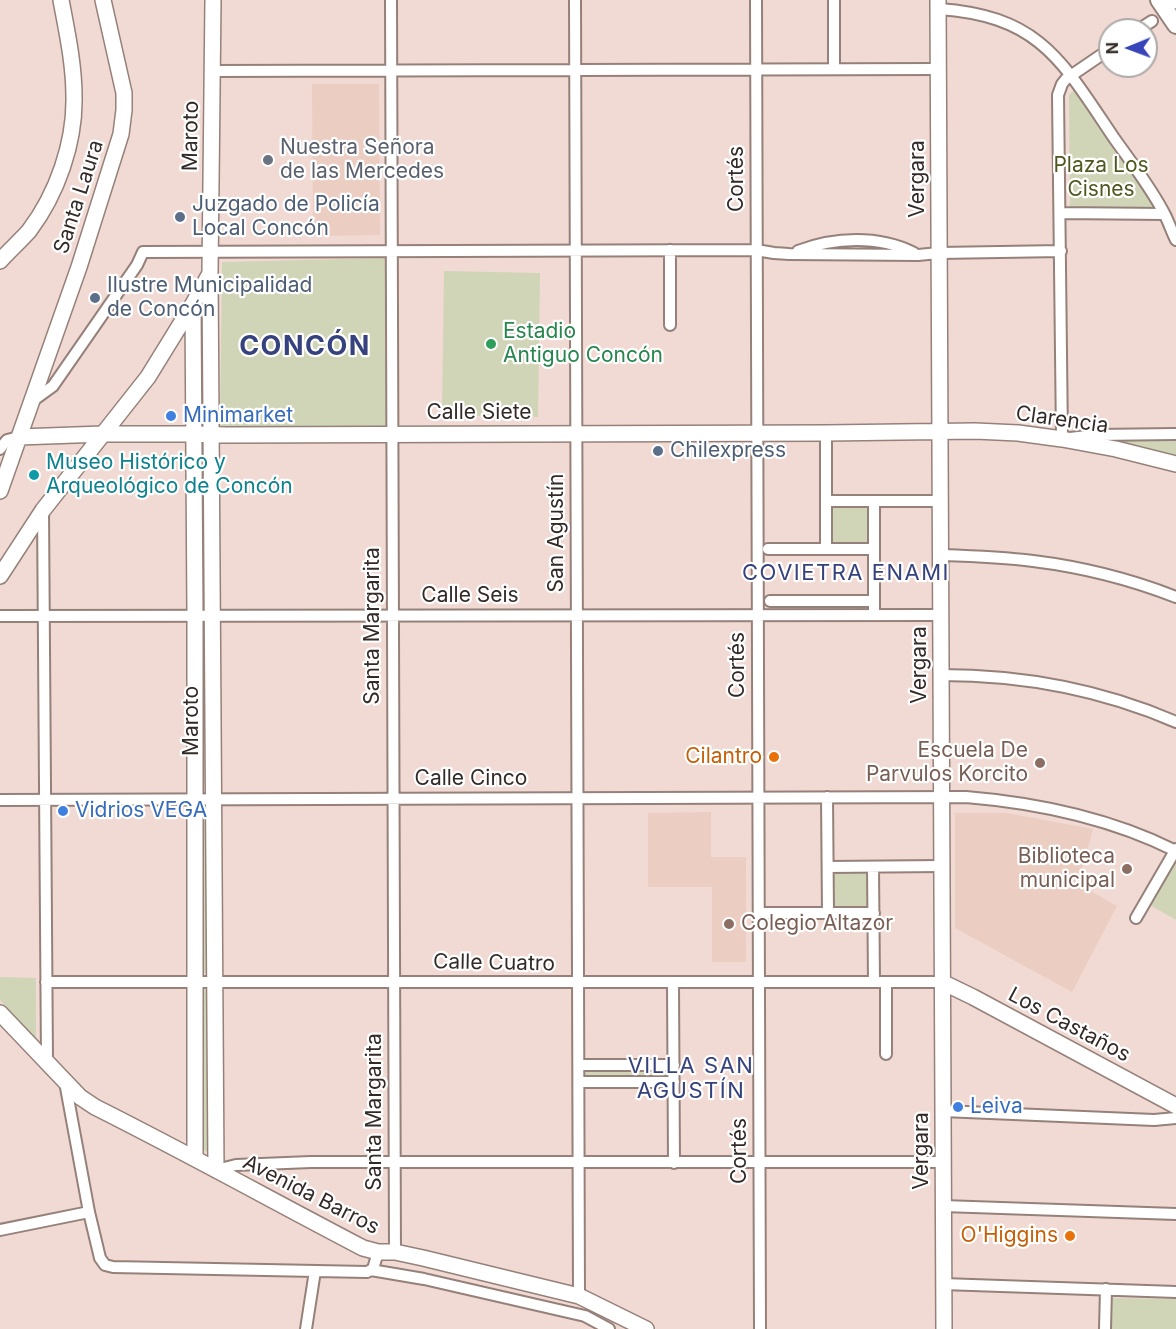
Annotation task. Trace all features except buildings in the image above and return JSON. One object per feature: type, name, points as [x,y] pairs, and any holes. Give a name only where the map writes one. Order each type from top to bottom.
[{"type":"main road","points":[[1159,0],[1176,25]]},
{"type":"street","points":[[0,261],[28,231],[47,202],[70,140],[74,97],[69,42],[61,0]]},
{"type":"street","name":"Santa Laura","points":[[0,492],[78,267],[121,134],[124,110],[123,93],[103,0]]},
{"type":"street","name":"Maroto","points":[[213,0],[210,273],[216,1170]]},
{"type":"street","name":"Santa Margarita","points":[[391,0],[395,1252]]},
{"type":"street","name":"San Agustín","points":[[575,0],[579,1296]]},
{"type":"street","name":"Cortés","points":[[756,0],[760,1329]]},
{"type":"street","points":[[834,0],[834,69]]},
{"type":"street","points":[[939,4],[997,19],[1028,34],[1046,48],[1072,74],[1164,213],[1176,240]]},
{"type":"street","name":"Vergara","points":[[939,4],[944,1329]]},
{"type":"street","points":[[1098,57],[1072,74],[1062,84],[1058,95],[1062,438],[1095,435],[1176,434]]},
{"type":"street","points":[[212,71],[939,69]]},
{"type":"street","points":[[1060,213],[1164,213]]},
{"type":"street","points":[[30,402],[53,386],[137,265],[143,252],[756,250],[789,254],[824,243],[858,241],[888,243],[918,255],[1060,251]]},
{"type":"street","points":[[670,250],[670,325]]},
{"type":"street","name":"Maroto","points":[[195,1158],[193,304],[210,273]]},
{"type":"street","points":[[0,576],[43,510],[148,377],[193,304]]},
{"type":"street","name":"Calle Siete","points":[[19,437],[103,434],[940,431]]},
{"type":"street","name":"Clarencia","points":[[940,431],[995,431],[1062,438],[1176,464]]},
{"type":"street","points":[[826,433],[826,549]]},
{"type":"street","points":[[0,448],[7,440],[19,437]]},
{"type":"street","points":[[826,501],[940,501]]},
{"type":"street","points":[[874,501],[874,615]]},
{"type":"street","points":[[43,510],[47,1061]]},
{"type":"street","points":[[768,549],[874,549]]},
{"type":"street","points":[[941,555],[1006,558],[1060,565],[1113,576],[1176,597]]},
{"type":"street","points":[[770,601],[874,601]]},
{"type":"street","name":"Calle Seis","points":[[0,616],[941,615]]},
{"type":"street","points":[[941,675],[998,676],[1079,689],[1115,699],[1176,722]]},
{"type":"street","points":[[827,797],[828,913]]},
{"type":"street","name":"Calle Cinco","points":[[0,800],[966,797],[1007,801],[1063,811],[1129,830],[1176,850]]},
{"type":"street","points":[[1136,918],[1176,850]]},
{"type":"street","points":[[828,867],[942,867]]},
{"type":"street","points":[[873,867],[874,982]]},
{"type":"street","points":[[759,913],[874,913]]},
{"type":"street","name":"Calle Cuatro","points":[[46,982],[942,982]]},
{"type":"street","points":[[886,982],[886,1054]]},
{"type":"street","name":"Los Castaños","points":[[942,982],[1176,1106]]},
{"type":"street","points":[[673,983],[674,1163]]},
{"type":"street","name":"Avenida Barros","points":[[0,1013],[80,1097],[95,1107],[363,1248],[378,1252],[395,1252],[579,1296],[646,1329]]},
{"type":"street","points":[[579,1065],[674,1065]]},
{"type":"street","name":"Avenida Barros","points":[[65,1082],[89,1212],[100,1258],[102,1263],[108,1267],[361,1272],[371,1270],[424,1279],[562,1311],[585,1317],[609,1329]]},
{"type":"street","points":[[579,1082],[674,1082]]},
{"type":"street","points":[[943,1111],[1154,1120],[1176,1118]]},
{"type":"street","points":[[216,1170],[236,1165],[311,1162],[943,1162]]},
{"type":"street","points":[[943,1206],[1176,1214]]},
{"type":"street","points":[[0,1230],[89,1212]]},
{"type":"street","points":[[371,1270],[378,1252]]},
{"type":"street","points":[[306,1329],[315,1271]]},
{"type":"street","points":[[943,1284],[1176,1292]]},
{"type":"street","points":[[1106,1289],[1106,1329]]},
{"type":"shaded area","points":[[312,84],[379,84],[380,235],[313,236]]},
{"type":"shaded area","name":"Colegio Altazor","points":[[711,812],[711,857],[746,857],[746,962],[712,962],[712,887],[648,887],[648,813]]},
{"type":"shaded area","points":[[955,813],[1007,813],[1093,829],[1078,884],[1117,906],[1072,992],[955,928]]},
{"type":"green space","name":"Plaza Los Cisnes","points":[[1079,90],[1154,202],[1149,211],[1070,209],[1069,95]]},
{"type":"green space","points":[[389,258],[389,426],[220,426],[222,262]]},
{"type":"green space","name":"Estadio Antiguo Concón","points":[[444,271],[540,273],[538,417],[442,415]]},
{"type":"green space","points":[[1114,440],[1176,441],[1176,461]]},
{"type":"green space","points":[[869,506],[869,545],[831,544],[831,507]]},
{"type":"green space","points":[[205,625],[208,629],[209,780],[204,784],[199,780],[200,627]]},
{"type":"green space","points":[[204,810],[209,814],[210,969],[205,973],[199,971],[199,814]]},
{"type":"green space","points":[[1174,862],[1176,863],[1176,920],[1150,905]]},
{"type":"green space","points":[[833,871],[869,871],[869,909],[832,908]]},
{"type":"green space","points":[[0,977],[36,978],[36,1041],[0,1000]]},
{"type":"green space","points":[[199,990],[211,990],[213,1153],[199,1149]]},
{"type":"green space","points":[[584,1067],[670,1067],[670,1078],[584,1079]]},
{"type":"green space","points":[[1109,1298],[1176,1299],[1176,1329],[1109,1329]]},
{"type":"place","name":"Nuestra Señora de las Mercedes","points":[[268,160]]},
{"type":"place","name":"Juzgado de Policía Local Concón","points":[[180,217]]},
{"type":"place","name":"Ilustre Municipalidad de Concón","points":[[95,298]]},
{"type":"place","name":"Estadio Antiguo Concón","points":[[491,344]]},
{"type":"place","name":"Minimarket","points":[[171,416]]},
{"type":"place","name":"Chilexpress","points":[[658,451]]},
{"type":"place","name":"Museo Histórico y Arqueológico de Concón","points":[[34,475]]},
{"type":"place","name":"Cilantro","points":[[774,757]]},
{"type":"place","name":"Escuela De Parvulos Korcito","points":[[1040,763]]},
{"type":"place","name":"Vidrios VEGA","points":[[63,811]]},
{"type":"place","name":"Biblioteca municipal","points":[[1127,869]]},
{"type":"place","name":"Colegio Altazor","points":[[729,924]]},
{"type":"place","name":"Leiva","points":[[958,1107]]},
{"type":"place","name":"O'Higgins","points":[[1070,1236]]},
{"type":"district","name":"CONCÓN","points":[[305,347]]},
{"type":"district","name":"COVIETRA ENAMI","points":[[846,573]]},
{"type":"district","name":"VILLA SAN AGUSTÍN","points":[[691,1078]]}]
